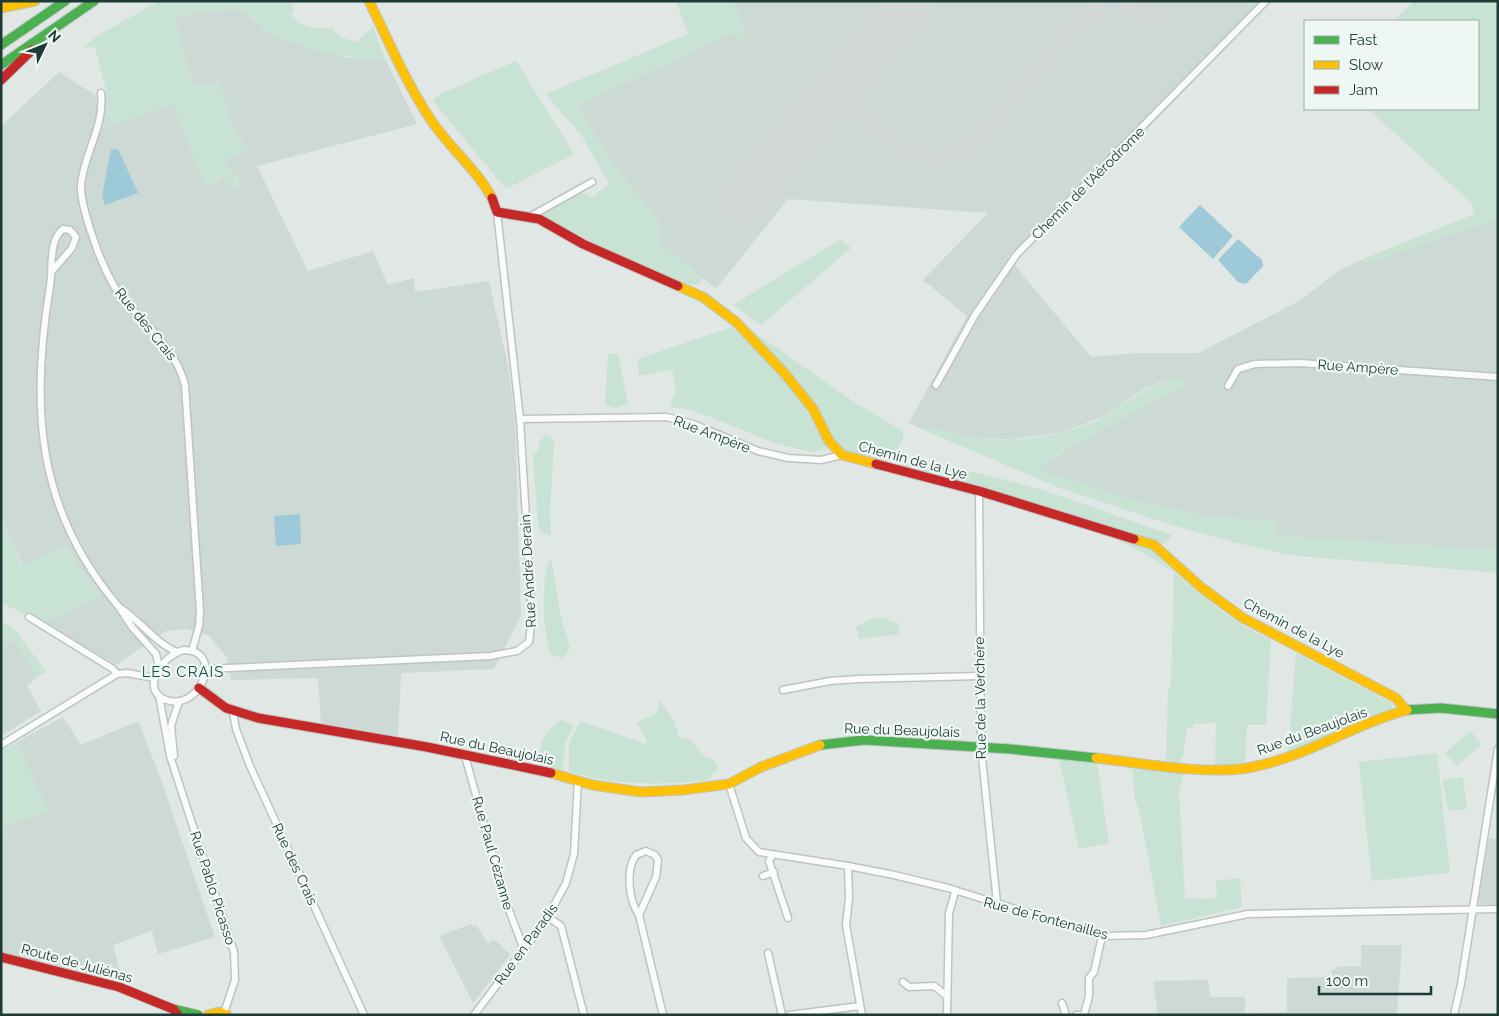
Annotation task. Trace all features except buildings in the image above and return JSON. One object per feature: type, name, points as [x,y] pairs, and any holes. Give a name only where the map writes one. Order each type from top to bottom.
[{"type":"main road","points":[[1,8],[35,1]]},
{"type":"main road","points":[[1,45],[65,1]]},
{"type":"main road","points":[[1,65],[94,1]]},
{"type":"main road","points":[[369,1],[418,96],[442,136],[490,194],[497,212]]},
{"type":"main road","points":[[1,80],[57,27]]},
{"type":"main road","name":"Chemin de la Lye","points":[[497,212],[530,216],[592,248],[687,288],[716,306],[736,322],[786,375],[813,409],[830,441],[842,456],[979,491],[1154,545],[1202,588],[1244,618],[1396,698],[1406,710]]},
{"type":"main road","name":"Rue du Beaujolais","points":[[199,688],[213,701],[233,712],[267,720],[465,756],[592,784],[641,792],[683,790],[729,784],[761,766],[807,748],[828,743],[872,740],[1214,770],[1247,768],[1275,761],[1406,710],[1441,708],[1498,714]]},
{"type":"main road","name":"Route de Juliénas","points":[[1,958],[120,987],[176,1012],[198,1015]]},
{"type":"main road","points":[[208,1015],[225,1014]]},
{"type":"street","name":"Chemin de l'Aérodrome","points":[[936,385],[975,315],[1017,254],[1266,1]]},
{"type":"street","name":"Rue des Crais","points":[[101,93],[101,119],[85,163],[81,188],[88,217],[108,275],[125,301],[175,357],[181,369],[185,385],[200,612],[199,626],[192,651]]},
{"type":"street","points":[[530,216],[592,182]]},
{"type":"street","name":"Rue André Derain","points":[[206,669],[490,656],[506,654],[525,647],[532,632],[532,617],[520,419],[497,212]]},
{"type":"street","points":[[53,270],[72,248],[76,238],[70,230],[63,229],[58,233],[51,255],[53,270],[42,333],[40,363],[39,395],[46,457],[54,488],[70,533],[94,575],[120,607],[132,627],[156,654],[159,667]]},
{"type":"street","name":"Rue Ampère","points":[[1228,386],[1238,369],[1255,364],[1300,363],[1498,377]]},
{"type":"street","name":"Rue Ampère","points":[[520,419],[667,416],[693,424],[758,451],[788,458],[821,460],[842,456]]},
{"type":"street","name":"Rue de la Verchère","points":[[979,491],[980,748],[997,903]]},
{"type":"street","points":[[120,607],[135,617],[165,647],[177,652],[192,651],[201,657],[206,669],[205,678],[199,688],[189,697],[178,701],[167,700],[159,695],[155,686],[155,678],[159,667],[167,658],[177,652]]},
{"type":"street","points":[[29,617],[113,669],[117,674]]},
{"type":"street","points":[[1,745],[117,674],[127,673],[155,678]]},
{"type":"street","points":[[783,690],[830,681],[858,679],[979,676]]},
{"type":"street","name":"Rue Pablo Picasso","points":[[159,695],[167,744],[235,958],[235,980],[225,1014]]},
{"type":"street","name":"Rue Pablo Picasso","points":[[174,763],[171,726],[178,701]]},
{"type":"street","name":"Rue des Crais","points":[[233,712],[236,730],[250,766],[364,1015]]},
{"type":"street","points":[[1454,1015],[1462,984],[1498,749]]},
{"type":"street","name":"Rue Paul Cézanne","points":[[465,756],[505,898],[524,950]]},
{"type":"street","name":"Rue en Paradis","points":[[474,1015],[548,916],[566,883],[574,854],[578,780]]},
{"type":"street","name":"Rue de Fontenailles","points":[[729,784],[746,838],[754,849],[772,856],[848,866],[955,892],[997,903],[1102,936],[1146,935],[1248,914],[1498,909]]},
{"type":"street","points":[[639,915],[658,868],[655,855],[646,851],[636,855],[631,867],[632,900],[639,915],[664,1015]]},
{"type":"street","points":[[772,856],[769,861],[788,918]]},
{"type":"street","points":[[848,866],[849,898],[846,925],[862,1015]]},
{"type":"street","points":[[763,876],[774,872]]},
{"type":"street","points":[[947,1015],[950,913],[955,892]]},
{"type":"street","points":[[548,916],[562,926],[584,1015]]},
{"type":"street","points":[[1084,1015],[1089,996],[1089,978],[1094,972],[1102,936]]},
{"type":"street","points":[[768,952],[782,1015]]},
{"type":"street","points":[[903,982],[909,987],[934,986],[947,996]]},
{"type":"street","points":[[1062,1003],[1066,1015]]},
{"type":"street","points":[[789,1015],[860,1006]]},
{"type":"shaded area","points":[[734,1],[1261,1],[1008,257],[1091,357],[1137,353],[1198,353],[1299,301],[1340,270],[1361,260],[1369,262],[1498,219],[1498,550],[1276,536],[1277,522],[1201,515],[1127,499],[1036,469],[1178,378],[1160,382],[1137,393],[1105,416],[1060,433],[1010,439],[974,438],[931,428],[919,428],[909,423],[967,316],[923,280],[988,213],[788,199],[716,289],[661,244],[658,220],[612,163],[577,105],[733,33],[742,40],[746,35]]},
{"type":"shaded area","points":[[239,9],[245,11],[264,30],[343,57],[386,61],[417,124],[257,166],[308,271],[373,251],[388,285],[414,278],[415,292],[489,281],[508,366],[515,419],[521,616],[494,669],[401,673],[398,736],[321,723],[318,678],[231,680],[227,657],[208,635],[185,629],[166,631],[116,665],[44,622],[102,596],[82,571],[67,546],[22,566],[1,514],[1,126],[59,72],[95,95],[103,128],[173,104],[206,186],[230,171],[224,160],[248,149],[232,127],[220,83],[194,87],[174,16]]},
{"type":"shaded area","points":[[15,640],[37,677],[27,686],[41,711],[1,736],[1,648]]},
{"type":"shaded area","points":[[63,717],[81,745],[138,721],[159,774],[215,937],[158,954],[152,931],[113,945],[123,982],[1,953],[1,839],[7,837],[4,825],[49,812],[16,742]]},
{"type":"shaded area","points":[[1489,838],[1498,839],[1498,905],[1481,904],[1478,900]]},
{"type":"shaded area","points":[[471,924],[474,928],[476,925],[488,944],[493,940],[497,941],[510,955],[473,1003],[439,936]]},
{"type":"shaded area","points":[[1361,945],[1402,945],[1397,1015],[1158,1015],[1153,981],[1208,980],[1210,997],[1245,997],[1245,1013],[1287,1012],[1287,978],[1325,977],[1337,967],[1361,966]]},
{"type":"green space","points":[[159,1],[290,1],[294,11],[291,15],[299,23],[315,28],[332,28],[340,37],[357,42],[373,26],[386,61],[324,52],[292,43],[266,31],[247,13],[239,9],[174,16],[194,87],[220,82],[232,127],[248,149],[224,160],[230,170],[240,178],[239,187],[232,190],[222,175],[205,186],[173,104],[103,128],[106,90],[95,47],[84,47],[96,37]]},
{"type":"green space","points":[[676,1],[734,1],[746,35],[742,41],[733,33],[577,105],[612,163],[658,220],[661,244],[703,278],[698,285],[688,284],[621,257],[541,215],[580,191],[592,197],[610,185],[582,136],[546,94],[688,34]]},
{"type":"green space","points":[[1415,1],[1498,1],[1498,219],[1369,263],[1361,260],[1474,214],[1472,203],[1369,110],[1479,110],[1479,20],[1394,20]]},
{"type":"green space","points":[[516,61],[574,154],[506,189],[433,101],[440,94]]},
{"type":"green space","points":[[841,239],[851,248],[761,325],[733,305]]},
{"type":"green space","points":[[745,326],[857,404],[903,431],[901,443],[889,462],[843,451],[835,443],[807,394]]},
{"type":"green space","points":[[732,327],[774,367],[797,395],[828,448],[813,452],[777,444],[706,415],[686,409],[669,407],[676,391],[672,369],[639,376],[638,359]]},
{"type":"green space","points":[[608,354],[618,354],[628,403],[616,408],[605,405]]},
{"type":"green space","points":[[1178,378],[1183,379],[1183,386],[1179,389],[1061,452],[1037,469],[1127,499],[1201,515],[1277,522],[1277,536],[1498,550],[1498,573],[1289,555],[1233,542],[1172,525],[1057,487],[919,428],[993,439],[1016,439],[1050,435],[1097,421],[1149,388]]},
{"type":"green space","points":[[546,435],[554,441],[550,512],[551,536],[541,532],[538,524],[533,455],[538,451],[540,441]]},
{"type":"green space","points":[[899,463],[969,471],[1003,479],[1172,535],[1165,544],[901,466]]},
{"type":"green space","points":[[1,514],[21,566],[67,546],[82,571],[102,596],[44,622],[1,603]]},
{"type":"green space","points":[[1114,538],[1138,544],[1151,550],[1198,593],[1245,626],[1271,640],[1266,725],[1247,725],[1245,765],[1215,765],[1216,723],[1193,724],[1193,728],[1187,728],[1183,755],[1180,762],[1166,761],[1168,692],[1171,683],[1174,573],[1148,555]]},
{"type":"green space","points":[[551,558],[561,618],[570,648],[563,658],[551,655],[546,634],[544,592],[545,578]]},
{"type":"green space","points":[[882,618],[898,623],[900,634],[859,639],[856,627],[868,620]]},
{"type":"green space","points":[[1,622],[13,627],[46,672],[37,677],[15,640],[1,648]]},
{"type":"green space","points":[[1296,653],[1392,703],[1393,707],[1389,713],[1288,752]]},
{"type":"green space","points":[[660,701],[675,722],[679,738],[689,739],[706,758],[715,760],[718,768],[708,780],[655,784],[603,780],[569,772],[569,744],[580,721],[646,744],[647,740],[637,723],[656,713]]},
{"type":"green space","points":[[562,720],[573,726],[565,744],[562,770],[537,765],[541,744],[546,733]]},
{"type":"green space","points":[[1470,731],[1482,744],[1457,766],[1445,753]]},
{"type":"green space","points":[[16,742],[49,812],[4,825],[7,837],[1,839],[1,751]]},
{"type":"green space","points":[[1437,753],[1450,873],[1372,881],[1359,762]]},
{"type":"green space","points":[[1059,759],[1097,763],[1109,843],[1079,849]]},
{"type":"green space","points":[[1132,767],[1184,773],[1179,789],[1185,899],[1217,898],[1216,881],[1240,878],[1242,907],[1161,926],[1140,814],[1135,799]]},
{"type":"green space","points":[[1463,777],[1467,809],[1449,811],[1442,780]]},
{"type":"water","points":[[118,149],[138,193],[105,205],[102,196],[111,150]]},
{"type":"water","points":[[1200,205],[1233,236],[1213,259],[1179,227]]},
{"type":"water","points":[[1238,239],[1262,260],[1263,266],[1246,284],[1238,282],[1218,260]]},
{"type":"water","points":[[300,514],[301,544],[276,546],[274,516]]},
{"type":"taxiway","points":[[824,106],[840,104],[856,111],[890,139],[909,151],[929,158],[951,157],[975,142],[1097,1]]},
{"type":"taxiway","points":[[1127,1],[1143,17],[1155,18]]},
{"type":"taxiway","points":[[844,82],[844,98],[851,109]]},
{"type":"runway","points":[[743,200],[914,1]]},
{"type":"traffic: fast","points":[[1,45],[65,1]]},
{"type":"traffic: fast","points":[[1,65],[94,1]]},
{"type":"traffic: fast","points":[[1407,710],[1441,708],[1498,714]]},
{"type":"traffic: fast","points":[[820,745],[864,740],[1010,749],[1096,758]]},
{"type":"traffic: fast","points":[[173,1009],[198,1015]]},
{"type":"traffic: slow","points":[[1,8],[35,1]]},
{"type":"traffic: slow","points":[[369,1],[424,109],[440,133],[479,178],[492,198]]},
{"type":"traffic: slow","points":[[678,286],[703,297],[736,322],[786,375],[813,409],[829,441],[842,455],[876,464]]},
{"type":"traffic: slow","points":[[1134,539],[1154,545],[1202,588],[1243,618],[1396,698],[1406,710]]},
{"type":"traffic: slow","points":[[1096,758],[1192,769],[1229,770],[1247,768],[1288,757],[1387,716],[1407,710]]},
{"type":"traffic: slow","points":[[551,773],[592,785],[641,792],[683,790],[729,784],[761,767],[820,745]]},
{"type":"traffic: slow","points":[[208,1015],[219,1012],[227,1015]]},
{"type":"traffic: jam","points":[[1,80],[32,50]]},
{"type":"traffic: jam","points":[[492,198],[497,212],[539,219],[583,244],[678,286]]},
{"type":"traffic: jam","points":[[876,464],[979,491],[1134,539]]},
{"type":"traffic: jam","points":[[199,688],[226,708],[258,718],[427,747],[551,773]]},
{"type":"traffic: jam","points":[[1,957],[119,987],[173,1009],[178,1015]]},
{"type":"district","name":"LES CRAIS","points":[[183,672]]}]
